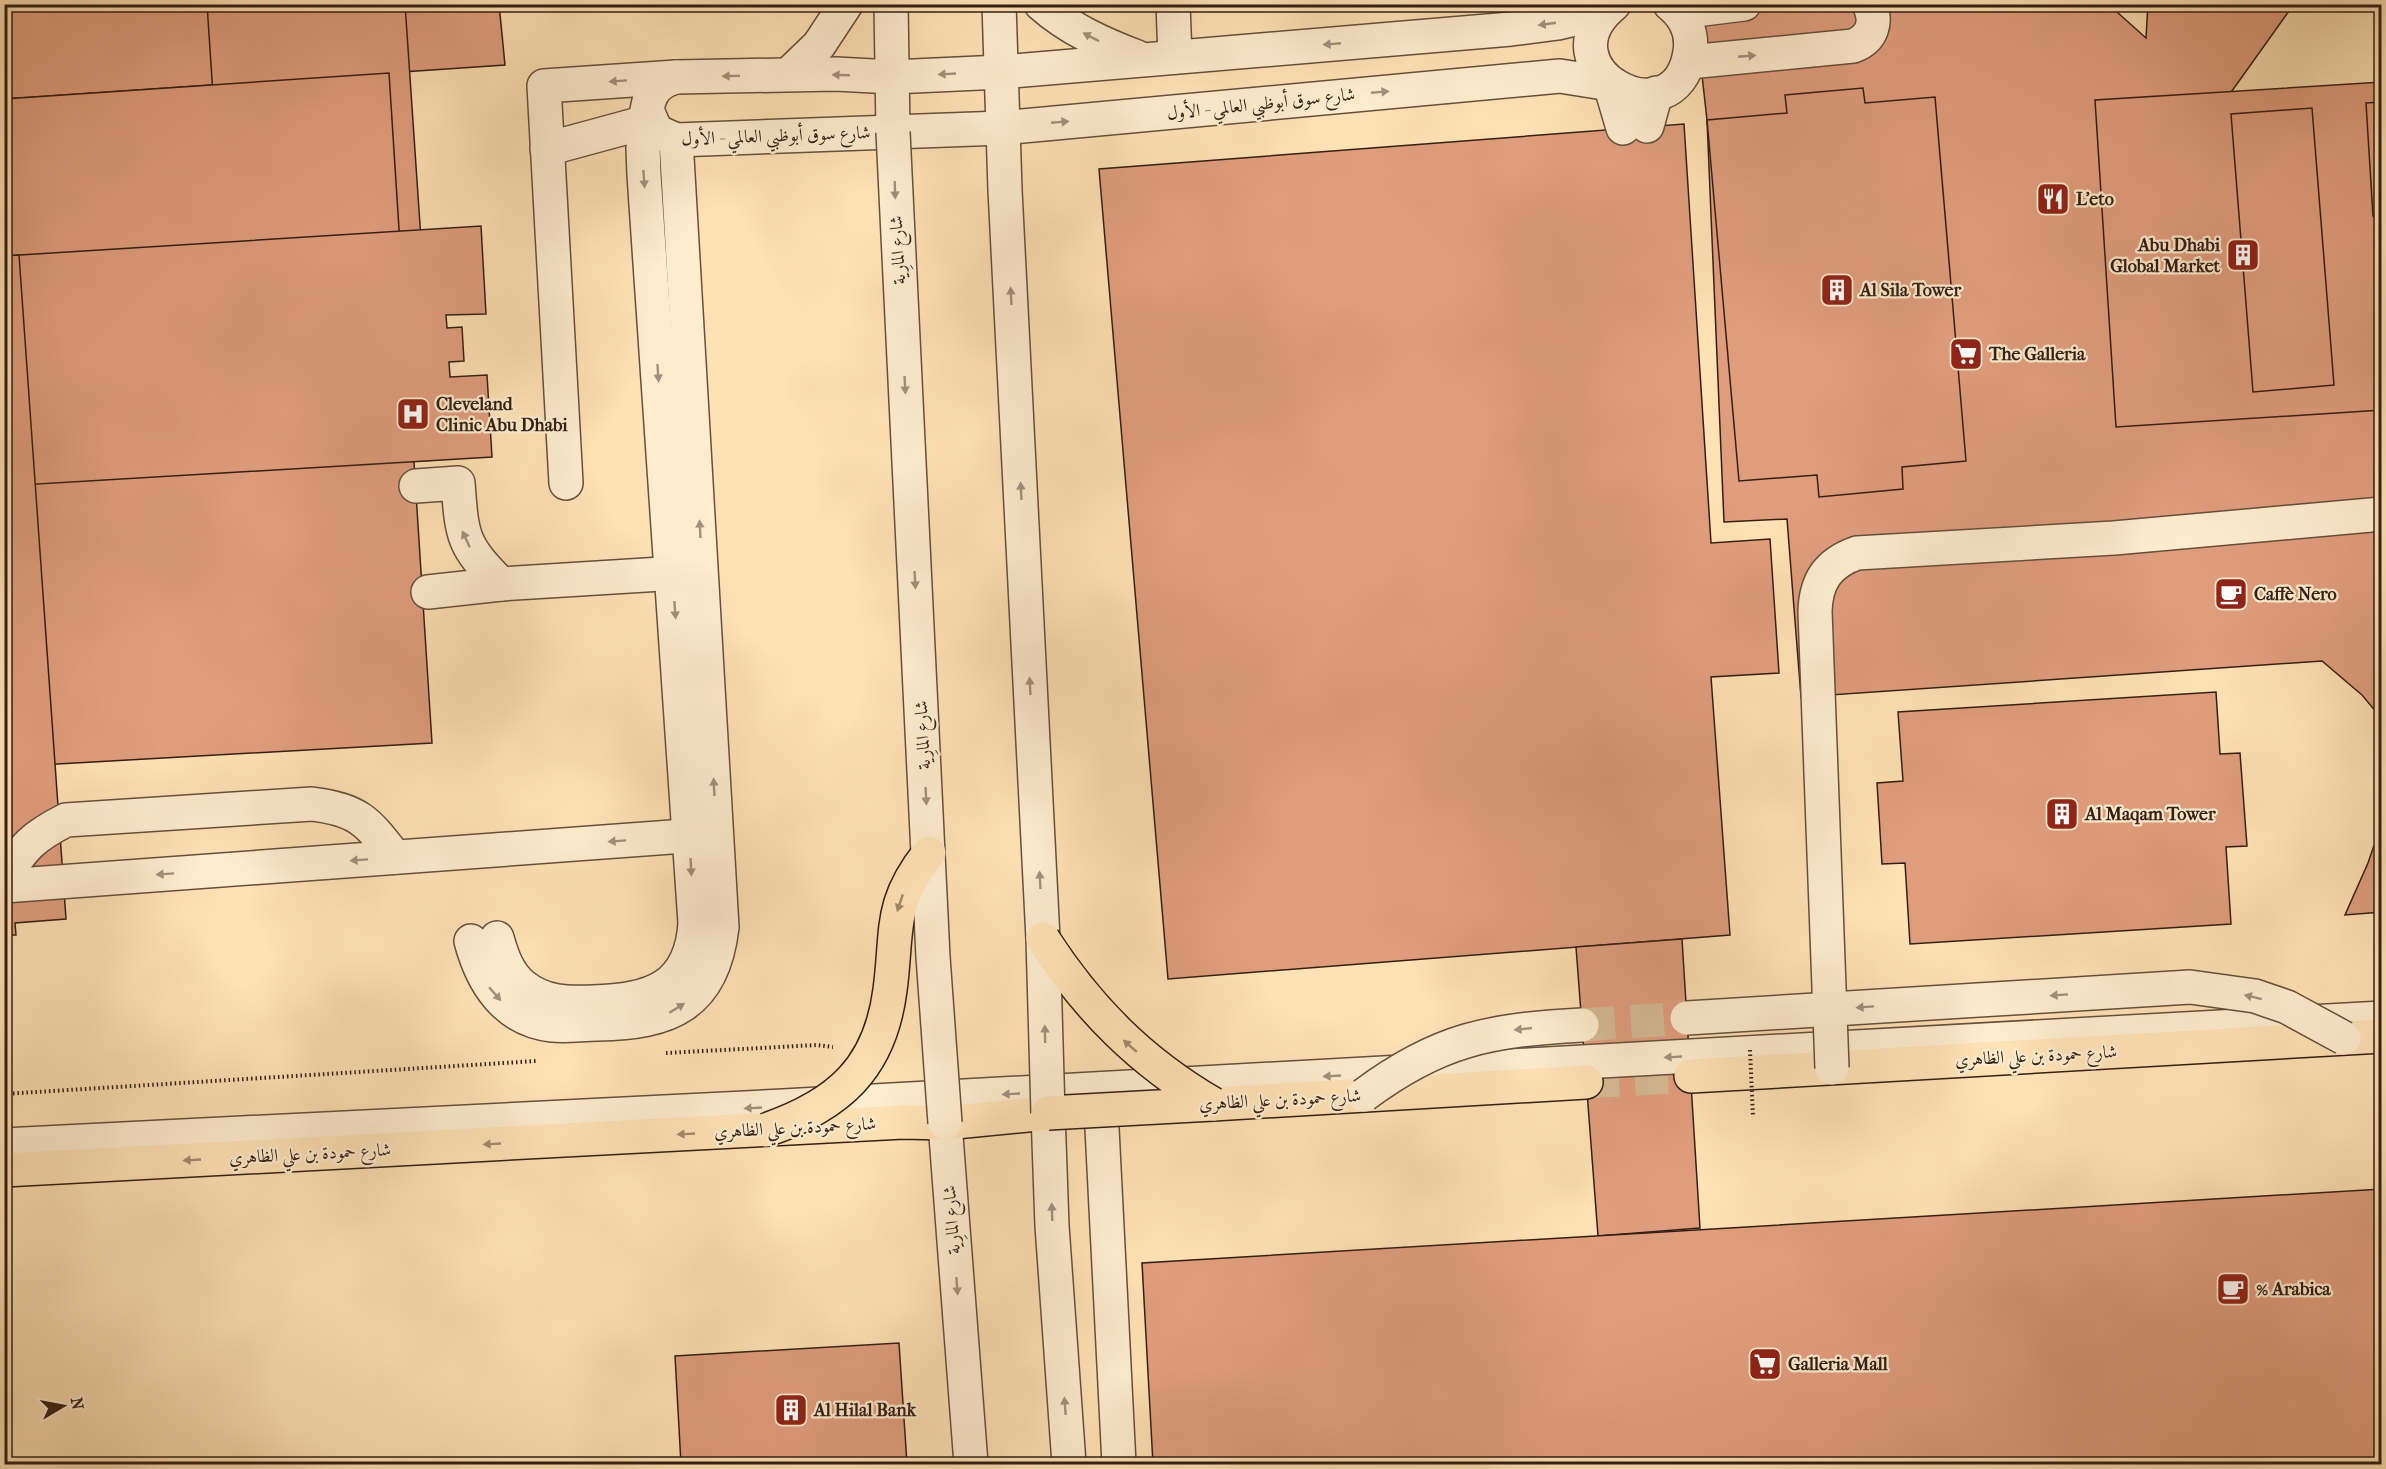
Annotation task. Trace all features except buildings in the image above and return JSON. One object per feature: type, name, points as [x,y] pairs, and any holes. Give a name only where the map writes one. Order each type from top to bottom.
[{"type":"main road","points":[[766,1130],[810,1112],[830,1099],[864,1066],[875,1050],[890,990],[894,928],[898,907],[915,870],[929,853]]},
{"type":"main road","points":[[1043,939],[1066,975],[1122,1039],[1165,1074],[1213,1104]]},
{"type":"main road","name":"شارع حمودة بن علي الظاهري","points":[[1691,1076],[2382,1036]]},
{"type":"main road","name":"شارع حمودة بن علي الظاهري","points":[[4,1170],[766,1130],[945,1123],[1048,1113],[1586,1082]]},
{"type":"street","points":[[789,74],[819,45],[846,4]]},
{"type":"street","name":"شارع المارِية","points":[[891,4],[893,132],[929,853],[945,1123],[971,1464]]},
{"type":"street","points":[[999,4],[1002,128],[1043,939],[1052,1226],[1069,1464]]},
{"type":"street","points":[[1041,4],[1090,37],[1160,58]]},
{"type":"street","points":[[1160,58],[1173,4]]},
{"type":"street","points":[[1674,8],[1744,4]]},
{"type":"street","points":[[1689,62],[1853,46],[1867,38],[1871,31],[1873,14],[1869,4]]},
{"type":"street","points":[[566,483],[544,86],[676,77],[789,74],[892,77],[1001,72],[1511,29],[1558,23],[1609,8]]},
{"type":"street","points":[[1609,8],[1596,26],[1592,41],[1594,57],[1599,72],[1610,84],[1635,127],[1656,93],[1670,87],[1682,76],[1689,62],[1692,44],[1688,27],[1674,8]]},
{"type":"street","points":[[676,77],[664,80],[649,98],[647,110],[650,121],[644,148],[644,175],[687,572]]},
{"type":"street","name":"شارع سوق أبوظبي العالمي - الأول","points":[[650,121],[656,131],[676,140],[793,137],[1002,128],[1544,77],[1576,77],[1610,84],[1632,94],[1656,93]]},
{"type":"street","points":[[547,149],[650,121]]},
{"type":"street","points":[[484,940],[521,985],[547,1000],[562,1003],[628,1001],[663,988],[677,975],[693,942],[703,835],[687,572],[676,140]]},
{"type":"street","points":[[416,486],[458,483],[461,531],[475,559],[501,584]]},
{"type":"street","points":[[1832,1068],[1815,611],[1820,580],[1830,568],[1842,558],[1857,553],[2114,538],[2382,514]]},
{"type":"street","points":[[428,592],[501,584],[687,572]]},
{"type":"street","points":[[4,878],[17,857],[39,833],[66,820],[312,804],[342,808],[369,823],[395,857]]},
{"type":"street","points":[[4,886],[703,835]]},
{"type":"street","points":[[1687,1018],[2190,987],[2255,996],[2287,1007],[2344,1038]]},
{"type":"street","points":[[4,1145],[1100,1089],[2382,1018]]},
{"type":"street","points":[[1364,1095],[1406,1066],[1433,1051],[1472,1037],[1500,1031],[1582,1025]]},
{"type":"street","points":[[1100,1089],[1119,1464]]},
{"type":"path","points":[[654,1054],[817,1045],[836,1048]]},
{"type":"path","points":[[4,1094],[537,1060]]},
{"type":"tunnel","points":[[1582,1025],[1687,1018]]},
{"type":"tunnel","points":[[1586,1082],[1691,1076]]},
{"type":"place","name":"L’eto","points":[[2053,199]]},
{"type":"place","name":"Abu Dhabi Global Market","points":[[2243,255]]},
{"type":"place","name":"Al Sila Tower","points":[[1837,290]]},
{"type":"place","name":"The Galleria","points":[[1966,354]]},
{"type":"place","name":"Cleveland Clinic Abu Dhabi","points":[[413,414]]},
{"type":"place","name":"Caffè Nero","points":[[2231,594]]},
{"type":"place","name":"Al Maqam Tower","points":[[2062,814]]},
{"type":"place","name":"% Arabica","points":[[2233,1289]]},
{"type":"place","name":"Galleria Mall","points":[[1765,1364]]},
{"type":"place","name":"Al Hilal Bank","points":[[791,1410]]}]
